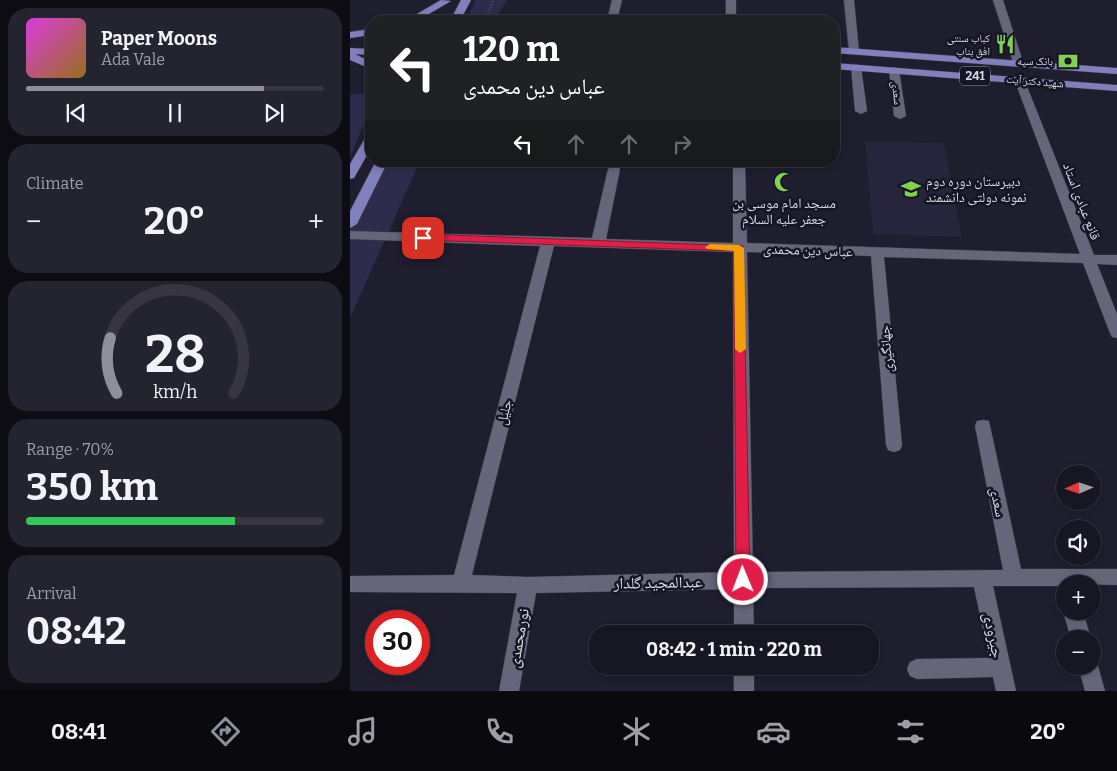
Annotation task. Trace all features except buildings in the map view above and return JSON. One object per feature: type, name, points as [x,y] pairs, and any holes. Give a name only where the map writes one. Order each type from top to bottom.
[{"type":"main road","points":[[458,15],[466,0]]},
{"type":"main road","points":[[421,15],[446,1]]},
{"type":"main road","points":[[438,15],[446,1]]},
{"type":"main road","points":[[350,35],[365,33]]},
{"type":"main road","points":[[350,39],[365,40]]},
{"type":"main road","name":"شهید دکتر آیت","points":[[840,50],[1018,62],[1117,71]]},
{"type":"main road","points":[[350,51],[365,52]]},
{"type":"main road","points":[[350,56],[365,63]]},
{"type":"main road","name":"شهید دکتر آیت","points":[[840,66],[1117,88]]},
{"type":"main road","points":[[350,175],[365,149]]},
{"type":"main road","points":[[350,224],[379,167]]},
{"type":"street","points":[[613,15],[617,0]]},
{"type":"street","points":[[731,0],[731,15]]},
{"type":"street","points":[[849,0],[854,51]]},
{"type":"street","points":[[998,0],[1018,62]]},
{"type":"street","points":[[856,67],[861,111]]},
{"type":"street","name":"سعدی","points":[[894,70],[900,116]]},
{"type":"street","name":"قانع عبادی استاد","points":[[1019,79],[1117,333]]},
{"type":"street","points":[[739,167],[744,625]]},
{"type":"street","points":[[598,244],[614,168]]},
{"type":"street","name":"عباس دین محمدی","points":[[350,235],[1117,260]]},
{"type":"street","name":"جلیل","points":[[461,583],[548,242]]},
{"type":"street","name":"جهانگیری","points":[[877,252],[894,445]]},
{"type":"street","name":"سعدی","points":[[983,426],[1014,578]]},
{"type":"street","name":"عبدالمجید گلدار","points":[[350,584],[461,583],[528,585],[743,580],[982,578],[1056,580]]},
{"type":"street","name":"جیرودی","points":[[982,578],[1006,691]]},
{"type":"street","name":"عبدالمجید گلدار","points":[[1101,579],[1117,578]]},
{"type":"street","name":"نورمحمدی","points":[[509,691],[528,585]]},
{"type":"street","points":[[917,668],[1000,667]]},
{"type":"street","points":[[744,675],[744,691]]},
{"type":"street","points":[[1091,675],[1095,691]]},
{"type":"path","points":[[487,15],[494,0]]},
{"type":"shaded area","points":[[476,0],[507,0],[498,15],[469,15]]},
{"type":"shaded area","points":[[365,93],[365,122],[350,157],[350,95]]},
{"type":"shaded area","name":"دبیرستان دوره دوم نمونه دولتی دانشمند","points":[[865,141],[944,143],[962,237],[873,234]]},
{"type":"shaded area","points":[[379,167],[417,167],[350,318],[350,224]]},
{"type":"slow traffic","points":[[710,247],[739,248],[740,349]]},
{"type":"place","name":"کباب سنتی افق بناب","points":[[1005,44]]},
{"type":"place","name":"بانک سپه","points":[[1068,61]]},
{"type":"place","name":"مسجد امام موسی بن جعفر علیه السلام","points":[[784,182]]},
{"type":"place","name":"دبیرستان دوره دوم نمونه دولتی دانشمند","points":[[911,189]]},
{"type":"route","points":[[423,238],[739,248],[743,580]]}]
